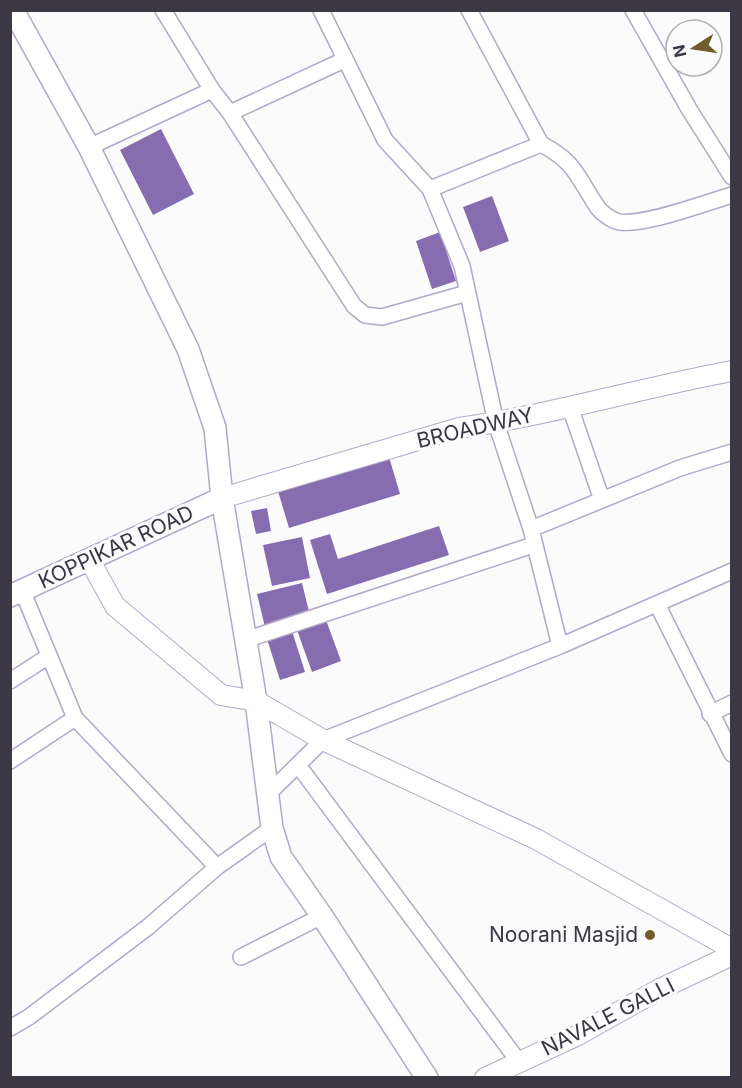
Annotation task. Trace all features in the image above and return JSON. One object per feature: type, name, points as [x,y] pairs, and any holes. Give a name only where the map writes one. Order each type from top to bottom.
[{"type":"main road","points":[[14,10],[89,147],[188,349],[215,428],[222,498],[256,701],[272,828],[281,857],[427,1077]]},
{"type":"main road","name":"KOPPIKAR ROAD","points":[[16,593],[222,498]]},
{"type":"street","points":[[163,10],[212,90],[230,113],[354,306],[365,315],[382,316],[467,293]]},
{"type":"street","points":[[321,10],[385,140],[430,189],[462,266],[496,423],[531,529],[533,545],[560,646]]},
{"type":"street","points":[[469,10],[541,144],[558,153],[573,166],[599,210],[616,222],[634,222],[658,217],[732,195]]},
{"type":"street","points":[[633,10],[689,109],[732,177]]},
{"type":"street","points":[[230,113],[344,60]]},
{"type":"street","points":[[89,147],[212,90]]},
{"type":"street","points":[[430,189],[541,144]]},
{"type":"street","name":"BROADWAY","points":[[222,498],[459,428],[496,423],[732,371]]},
{"type":"street","points":[[570,407],[602,500]]},
{"type":"street","points":[[531,529],[680,468],[732,452]]},
{"type":"street","points":[[245,640],[533,545]]},
{"type":"street","points":[[89,559],[115,606],[221,695],[256,701],[322,740],[536,840],[732,950]]},
{"type":"street","points":[[268,794],[322,740],[560,646],[732,571]]},
{"type":"street","points":[[16,593],[49,656],[75,718],[217,867]]},
{"type":"street","points":[[657,604],[732,754]]},
{"type":"street","points":[[10,681],[49,656]]},
{"type":"street","points":[[710,714],[732,703]]},
{"type":"street","points":[[10,761],[75,718]]},
{"type":"street","points":[[298,765],[519,1062]]},
{"type":"street","points":[[10,1028],[148,927],[217,867],[272,828]]},
{"type":"street","points":[[241,957],[322,916]]},
{"type":"street","name":"NAVALE GALLI","points":[[485,1077],[578,1035],[658,990],[732,956]]},
{"type":"building","points":[[161,129],[194,194],[153,215],[120,150]]},
{"type":"building","points":[[492,196],[509,241],[480,252],[463,207]]},
{"type":"building","points":[[440,232],[456,281],[432,289],[416,241]]},
{"type":"building","points":[[389,457],[400,494],[289,528],[278,491]]},
{"type":"building","points":[[267,508],[271,531],[256,534],[251,511]]},
{"type":"building","points":[[439,526],[449,555],[327,594],[310,540],[330,534],[338,559]]},
{"type":"building","points":[[302,537],[310,578],[272,586],[263,545]]},
{"type":"building","points":[[302,583],[310,616],[265,627],[257,594]]},
{"type":"building","points":[[326,620],[341,661],[312,672],[297,630]]},
{"type":"building","points":[[292,631],[305,672],[280,680],[267,639]]},
{"type":"place","name":"Noorani Masjid","points":[[650,935]]}]
